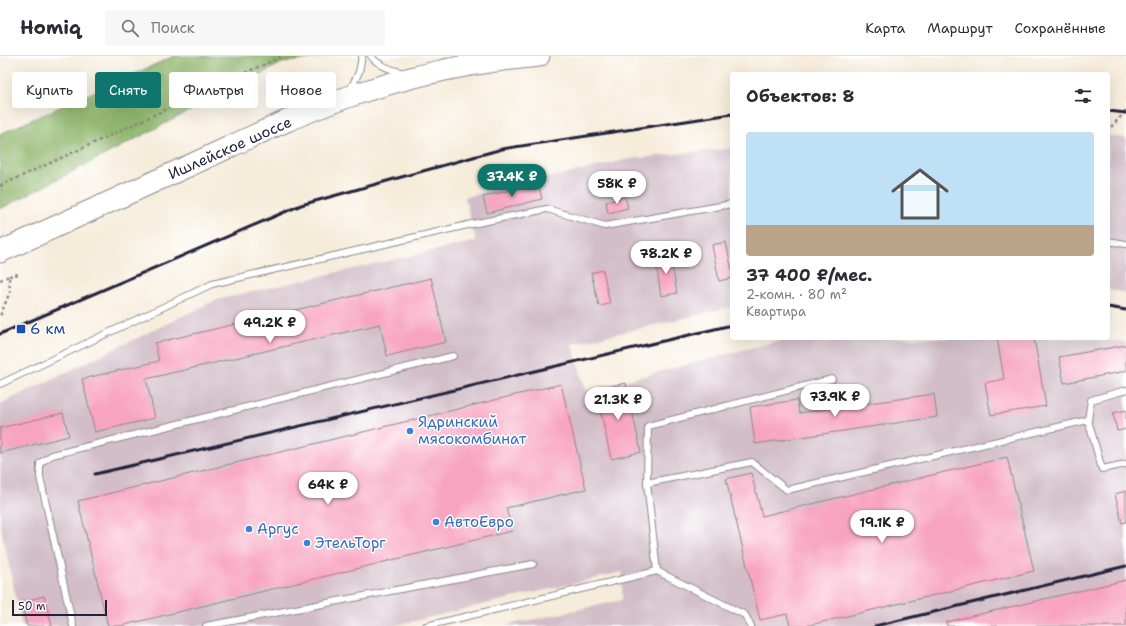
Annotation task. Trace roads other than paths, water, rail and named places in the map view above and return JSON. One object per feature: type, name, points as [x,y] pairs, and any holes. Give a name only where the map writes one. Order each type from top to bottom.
[{"type":"main road","name":"Ишлейское шоссе","points":[[0,252],[276,126],[343,98],[380,86],[424,75],[501,60],[539,56]]},
{"type":"lane","points":[[343,98],[352,86],[359,72],[362,56]]},
{"type":"lane","points":[[371,56],[387,68],[403,73],[424,75]]},
{"type":"lane","points":[[0,384],[212,284],[472,224],[547,210],[605,226],[730,204]]},
{"type":"lane","points":[[1110,241],[1126,244]]},
{"type":"lane","points":[[73,626],[40,477],[40,464],[52,455],[453,356]]},
{"type":"lane","points":[[657,571],[646,483],[648,426],[832,379]]},
{"type":"lane","points":[[1126,390],[1091,400],[1088,420],[1102,469],[1126,464]]},
{"type":"lane","points":[[646,483],[752,462],[787,490],[1088,420]]},
{"type":"lane","points":[[206,626],[533,564]]},
{"type":"lane","points":[[426,626],[657,571],[745,616],[751,626]]},
{"type":"railway","points":[[1110,111],[1126,113]]},
{"type":"railway","points":[[0,334],[301,205],[502,149],[730,114]]},
{"type":"railway","points":[[1110,307],[1126,310]]},
{"type":"railway","points":[[95,474],[730,325]]},
{"type":"railway","points":[[875,626],[1126,566]]},
{"type":"place","name":"6 км","points":[[21,329]]},
{"type":"place","name":"Ядринский мясокомбинат","points":[[410,431]]},
{"type":"place","name":"АвтоЕвро","points":[[436,522]]},
{"type":"place","name":"Аргус","points":[[249,529]]},
{"type":"place","name":"ЭтельТорг","points":[[307,543]]}]
